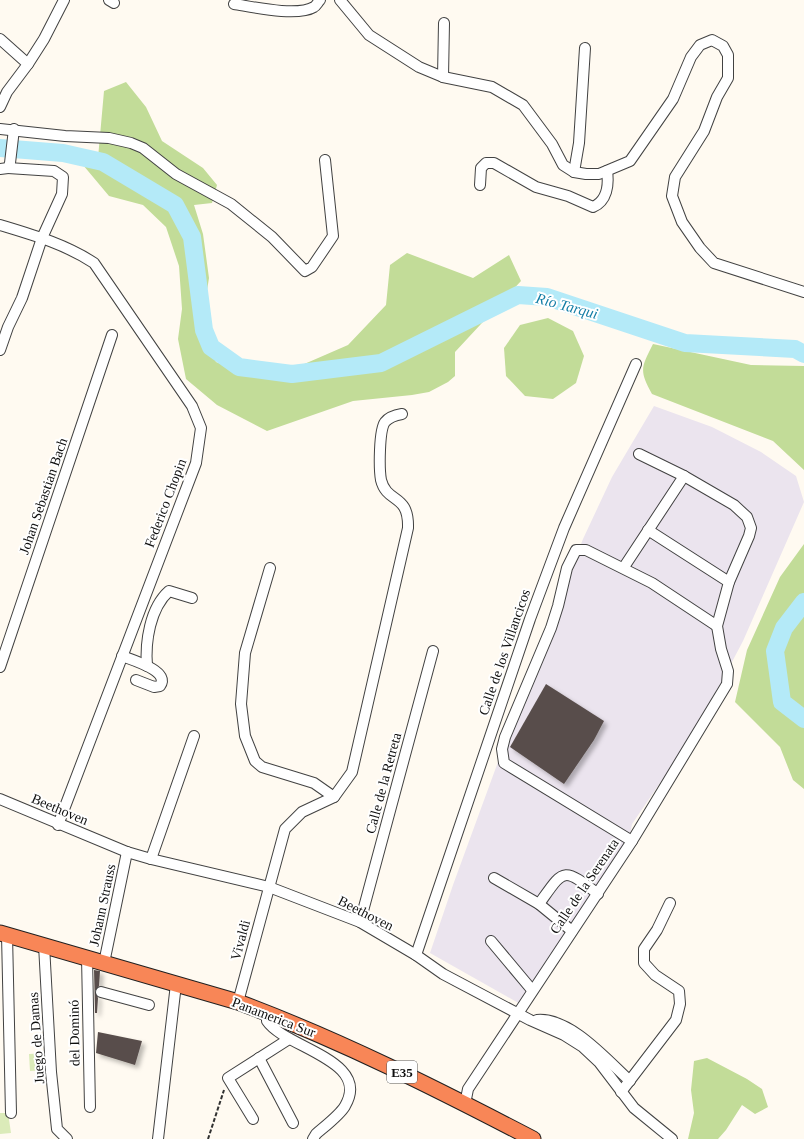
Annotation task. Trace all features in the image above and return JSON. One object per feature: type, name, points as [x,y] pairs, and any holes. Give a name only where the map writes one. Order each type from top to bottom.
[{"type":"highway","name":"Panamerica Sur","points":[[4,934],[238,1002],[268,1013],[364,1053],[533,1139]]},
{"type":"street","points":[[0,107],[7,92],[44,39],[64,0]]},
{"type":"street","points":[[234,4],[291,11],[308,10],[315,7],[320,0]]},
{"type":"street","points":[[340,0],[369,35],[419,67],[443,77],[492,87],[522,105],[552,144],[563,165],[574,172],[599,174],[630,161],[673,99],[691,57],[700,45],[712,40],[723,46],[728,55],[728,78],[717,97],[704,132],[675,177],[672,196],[682,222],[700,248],[714,263],[801,290]]},
{"type":"street","points":[[443,77],[444,24]]},
{"type":"street","points":[[0,39],[28,64]]},
{"type":"street","points":[[574,172],[579,143],[585,48]]},
{"type":"street","points":[[0,129],[13,134],[109,138],[131,143],[143,148],[176,174],[231,204],[272,237],[305,271],[312,267],[328,246],[333,236],[325,160]]},
{"type":"street","points":[[0,350],[8,327],[22,298],[42,238],[62,194],[64,177],[54,171],[6,167],[13,134]]},
{"type":"street","points":[[480,185],[481,168],[486,163],[494,163],[536,187],[568,196],[593,207],[598,205],[604,196],[608,182],[607,171]]},
{"type":"street","name":"Federico Chopin","points":[[0,225],[42,238],[78,252],[94,263],[192,406],[201,428],[196,462],[58,824]]},
{"type":"street","name":"Johan Sebastian Bach","points":[[0,667],[112,334]]},
{"type":"street","name":"Calle de los Villancicos","points":[[416,955],[530,619],[564,528],[636,364]]},
{"type":"street","points":[[270,568],[245,653],[241,704],[245,736],[255,760],[262,767],[314,782],[334,797],[352,772],[408,528],[408,514],[402,502],[389,494],[381,480],[382,432],[385,422],[393,416],[402,414]]},
{"type":"street","points":[[632,841],[504,762],[502,749],[551,628],[567,568],[576,550],[586,550],[624,567],[652,583],[717,626],[729,582],[749,536],[751,528],[747,517],[734,504],[684,476],[639,454]]},
{"type":"street","points":[[624,567],[684,476]]},
{"type":"street","points":[[648,530],[729,582]]},
{"type":"street","points":[[147,666],[146,645],[161,598],[169,591],[192,598]]},
{"type":"street","name":"Calle de la Serenata","points":[[465,1104],[468,1090],[532,990],[598,894],[632,841],[727,684],[728,671],[721,649],[717,626]]},
{"type":"street","name":"Calle de la Retreta","points":[[360,922],[433,651]]},
{"type":"street","points":[[122,656],[158,671],[163,682],[160,686],[154,687],[136,680]]},
{"type":"street","points":[[151,859],[194,736]]},
{"type":"street","name":"Vivaldi","points":[[238,1002],[285,829],[302,812],[334,797]]},
{"type":"street","name":"Beethoven","points":[[0,799],[127,852],[269,887],[360,922],[416,955],[443,974],[530,1020],[564,1035],[583,1047],[598,1062],[634,1108],[672,1139]]},
{"type":"street","name":"Johann Strauss","points":[[104,963],[127,852]]},
{"type":"street","points":[[538,904],[557,878],[565,875],[574,876],[598,894]]},
{"type":"street","points":[[494,878],[538,904],[572,930]]},
{"type":"street","points":[[621,1092],[676,1020],[680,1004],[679,991],[655,975],[644,963],[644,949],[657,930],[670,903]]},
{"type":"street","points":[[4,934],[11,1113]]},
{"type":"street","points":[[491,941],[508,964],[532,990]]},
{"type":"street","name":"Juego de Damas","points":[[44,945],[51,1072],[57,1129],[67,1139]]},
{"type":"street","name":"del Dominó","points":[[87,957],[90,1107]]},
{"type":"street","points":[[158,1139],[176,984]]},
{"type":"street","points":[[101,992],[149,1005]]},
{"type":"street","points":[[268,1013],[267,1021],[277,1033],[334,1062],[348,1079],[350,1093],[345,1107],[316,1134],[313,1139]]},
{"type":"street","points":[[530,1020],[540,1019],[554,1022],[575,1032],[630,1081]]},
{"type":"street","points":[[253,1119],[228,1078],[231,1074],[290,1039]]},
{"type":"street","points":[[259,1058],[293,1123]]},
{"type":"path","points":[[208,1139],[228,1078]]},
{"type":"shaded area","points":[[654,406],[712,427],[761,452],[796,476],[804,502],[743,641],[713,698],[673,764],[632,824],[626,858],[522,1005],[430,953],[453,885],[536,658],[583,539],[612,477]]},
{"type":"green space","points":[[126,82],[146,107],[162,141],[203,168],[217,185],[212,203],[194,205],[203,234],[209,278],[201,328],[216,362],[245,374],[283,377],[302,365],[348,345],[386,305],[390,265],[407,253],[473,278],[509,255],[521,281],[455,352],[455,376],[448,382],[429,392],[353,401],[267,431],[217,405],[186,379],[178,339],[182,309],[179,266],[166,227],[143,205],[109,196],[83,165],[88,158],[98,158],[104,91]]},
{"type":"green space","points":[[548,318],[573,331],[584,356],[576,383],[553,399],[525,396],[506,376],[504,348],[520,325]]},
{"type":"green space","points":[[653,344],[751,365],[804,366],[804,470],[773,441],[652,394],[643,374],[643,369]]},
{"type":"green space","points":[[804,544],[804,789],[793,780],[780,747],[735,702],[747,650],[780,577]]},
{"type":"green space","points":[[47,1053],[48,1070],[30,1071],[29,1054]]},
{"type":"green space","points":[[707,1058],[747,1079],[762,1089],[768,1107],[755,1114],[742,1105],[726,1130],[718,1139],[688,1139],[694,1113],[691,1090],[694,1061]]},
{"type":"green space","points":[[0,1113],[8,1113],[11,1133],[0,1134]]},
{"type":"building","points":[[546,684],[604,721],[594,740],[564,784],[510,747]]},
{"type":"building","points":[[94,970],[100,971],[99,986],[95,991],[98,998],[97,1013],[95,1013]]},
{"type":"building","points":[[98,1032],[142,1041],[135,1065],[96,1053]]},
{"type":"waterway","name":"Río Tarqui","points":[[0,148],[63,153],[103,162],[175,205],[192,237],[204,330],[211,347],[239,367],[292,374],[381,363],[518,295],[547,297],[685,343],[795,349],[804,354]]},
{"type":"waterway","name":"Río Tarqui","points":[[804,602],[784,628],[775,651],[782,702],[804,719]]}]
